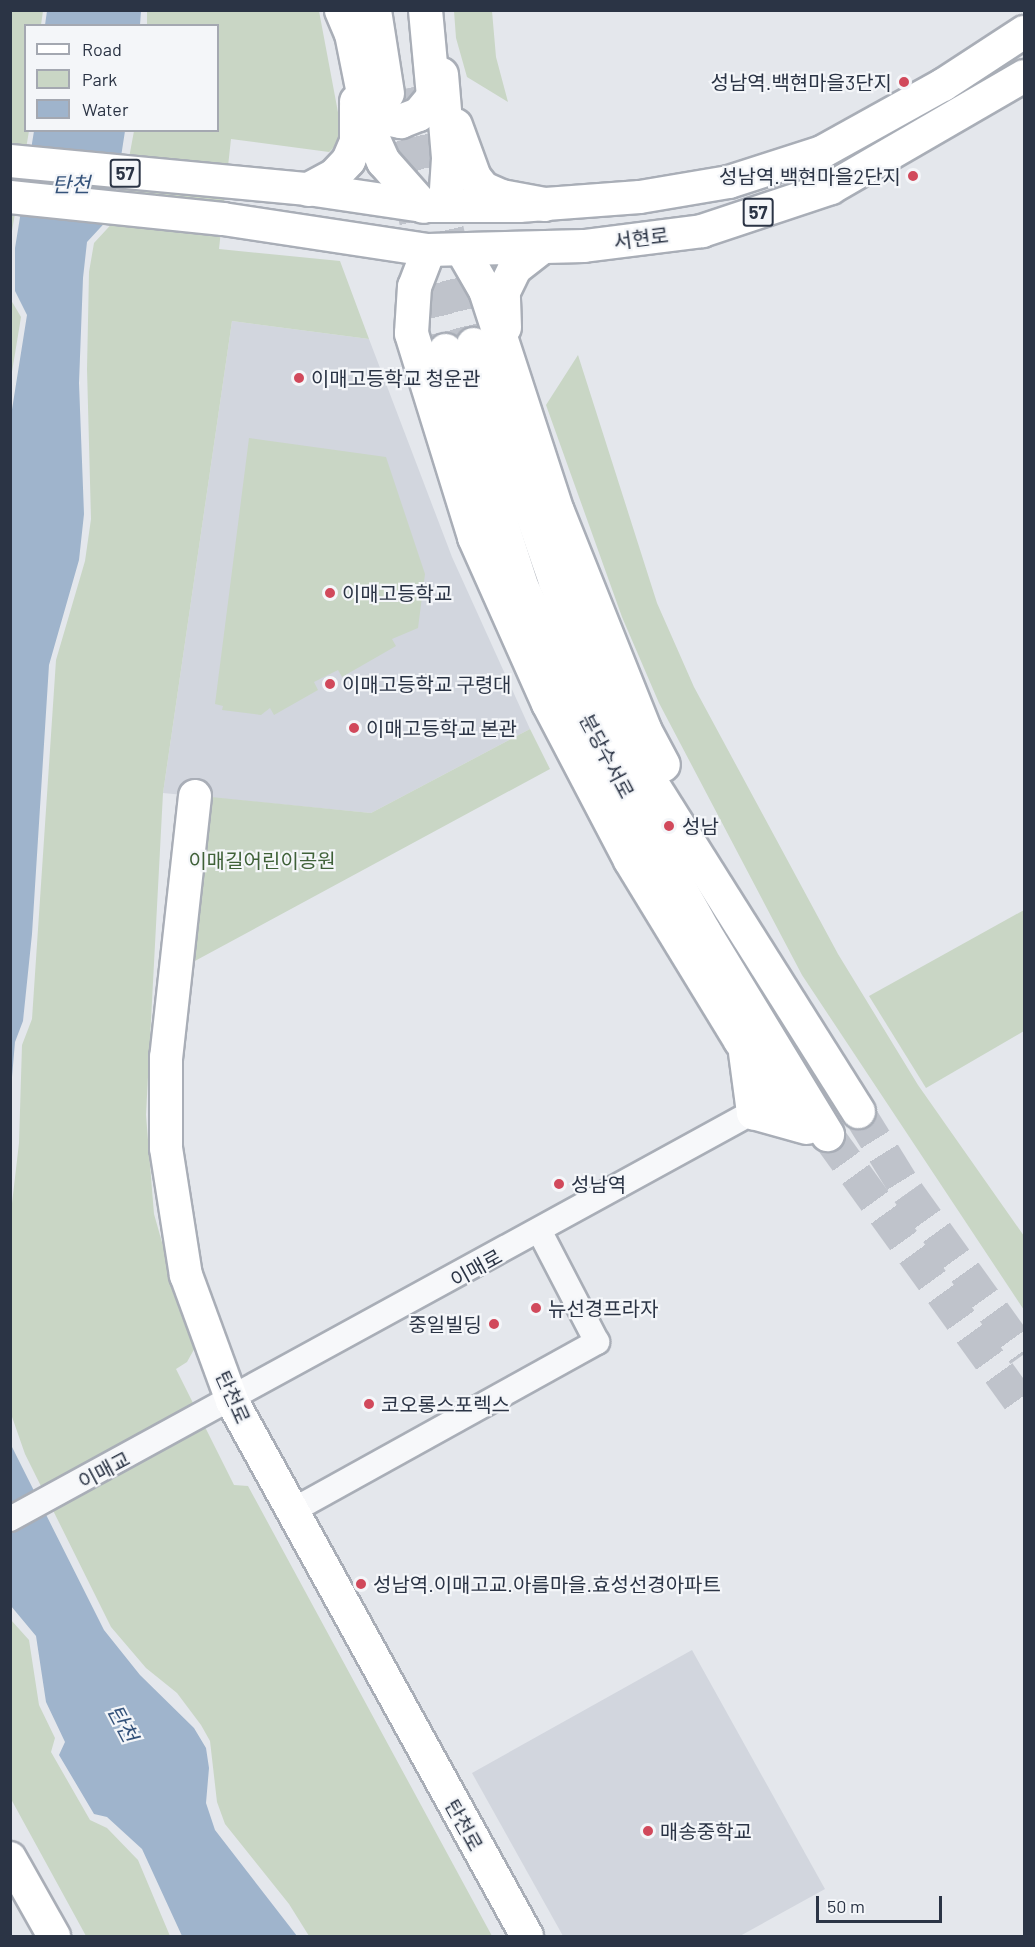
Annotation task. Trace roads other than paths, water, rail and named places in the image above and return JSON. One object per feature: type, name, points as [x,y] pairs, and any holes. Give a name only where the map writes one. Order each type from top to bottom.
[{"type":"highway","points":[[340,10],[351,33],[365,104],[376,116],[400,121],[418,114],[433,96],[425,10]]},
{"type":"highway","points":[[340,10],[448,158],[434,221],[414,286],[411,333],[474,537],[548,703],[624,849],[740,1040],[820,1135]]},
{"type":"highway","points":[[374,10],[400,93],[483,188],[501,196],[544,204]]},
{"type":"highway","points":[[308,189],[334,175],[348,160],[356,141],[400,93],[404,10]]},
{"type":"highway","points":[[434,221],[383,160],[400,93],[438,10]]},
{"type":"highway","points":[[474,347],[514,268],[540,248]]},
{"type":"highway","points":[[462,250],[485,290],[474,347],[557,511],[644,729],[767,948],[806,1026],[858,1111]]},
{"type":"highway","name":"분당수서로","points":[[474,347],[522,588],[583,713],[820,1135]]},
{"type":"highway","points":[[740,1040],[749,1062],[753,1112],[820,1135]]},
{"type":"main road","name":"서현로","points":[[10,197],[223,219],[434,221],[544,204],[640,197],[703,188],[807,158],[904,108],[1024,33]]},
{"type":"main road","name":"서현로","points":[[462,250],[540,248],[702,231],[831,188],[1024,76]]},
{"type":"main road","name":"서현로","points":[[10,161],[240,185],[308,189],[434,221]]},
{"type":"main road","points":[[434,221],[462,250]]},
{"type":"main road","name":"탄천로","points":[[195,796],[166,1057],[166,1148],[186,1275],[232,1401],[527,1936]]},
{"type":"main road","points":[[10,1858],[54,1936]]},
{"type":"street","name":"이매로","points":[[197,1420],[753,1112]]},
{"type":"street","points":[[292,1511],[597,1342],[540,1232]]},
{"type":"street","name":"이매교","points":[[10,1519],[197,1420]]},
{"type":"water","points":[[47,11],[141,11],[140,24],[45,24]]},
{"type":"water","name":"탄천","points":[[34,132],[125,132],[112,215],[87,242],[83,278],[79,383],[84,514],[79,560],[49,665],[32,934],[23,1021],[15,1042],[12,1077],[11,1156],[10,422],[27,315],[15,291],[15,248]]},
{"type":"water","name":"탄천","points":[[10,1443],[104,1630],[140,1675],[194,1728],[206,1748],[209,1768],[206,1803],[215,1830],[297,1936],[182,1936],[142,1849],[107,1817],[94,1814],[59,1755],[65,1742],[46,1702],[36,1636],[11,1606]]},
{"type":"tunnel","points":[[415,86],[473,344]]},
{"type":"tunnel","points":[[387,93],[445,350]]},
{"type":"tunnel","points":[[858,1111],[908,1192],[1024,1354]]},
{"type":"tunnel","points":[[827,1134],[1024,1407]]},
{"type":"place","name":"성남역.백현마을3단지","points":[[904,82]]},
{"type":"place","name":"성남역.백현마을2단지","points":[[913,176]]},
{"type":"place","name":"이매고등학교 청운관","points":[[299,378]]},
{"type":"place","name":"이매고등학교","points":[[330,593]]},
{"type":"place","name":"이매고등학교 구령대","points":[[330,684]]},
{"type":"place","name":"이매고등학교 본관","points":[[354,728]]},
{"type":"place","name":"성남","points":[[669,826]]},
{"type":"place","name":"성남역","points":[[559,1184]]},
{"type":"place","name":"뉴선경프라자","points":[[536,1308]]},
{"type":"place","name":"중일빌딩","points":[[494,1324]]},
{"type":"place","name":"코오롱스포렉스","points":[[369,1404]]},
{"type":"place","name":"성남역.이매고교.아름마을.효성선경아파트","points":[[361,1584]]},
{"type":"place","name":"매송중학교","points":[[648,1831]]},
{"type":"park label","name":"이매길어린이공원","points":[[262,860]]}]
